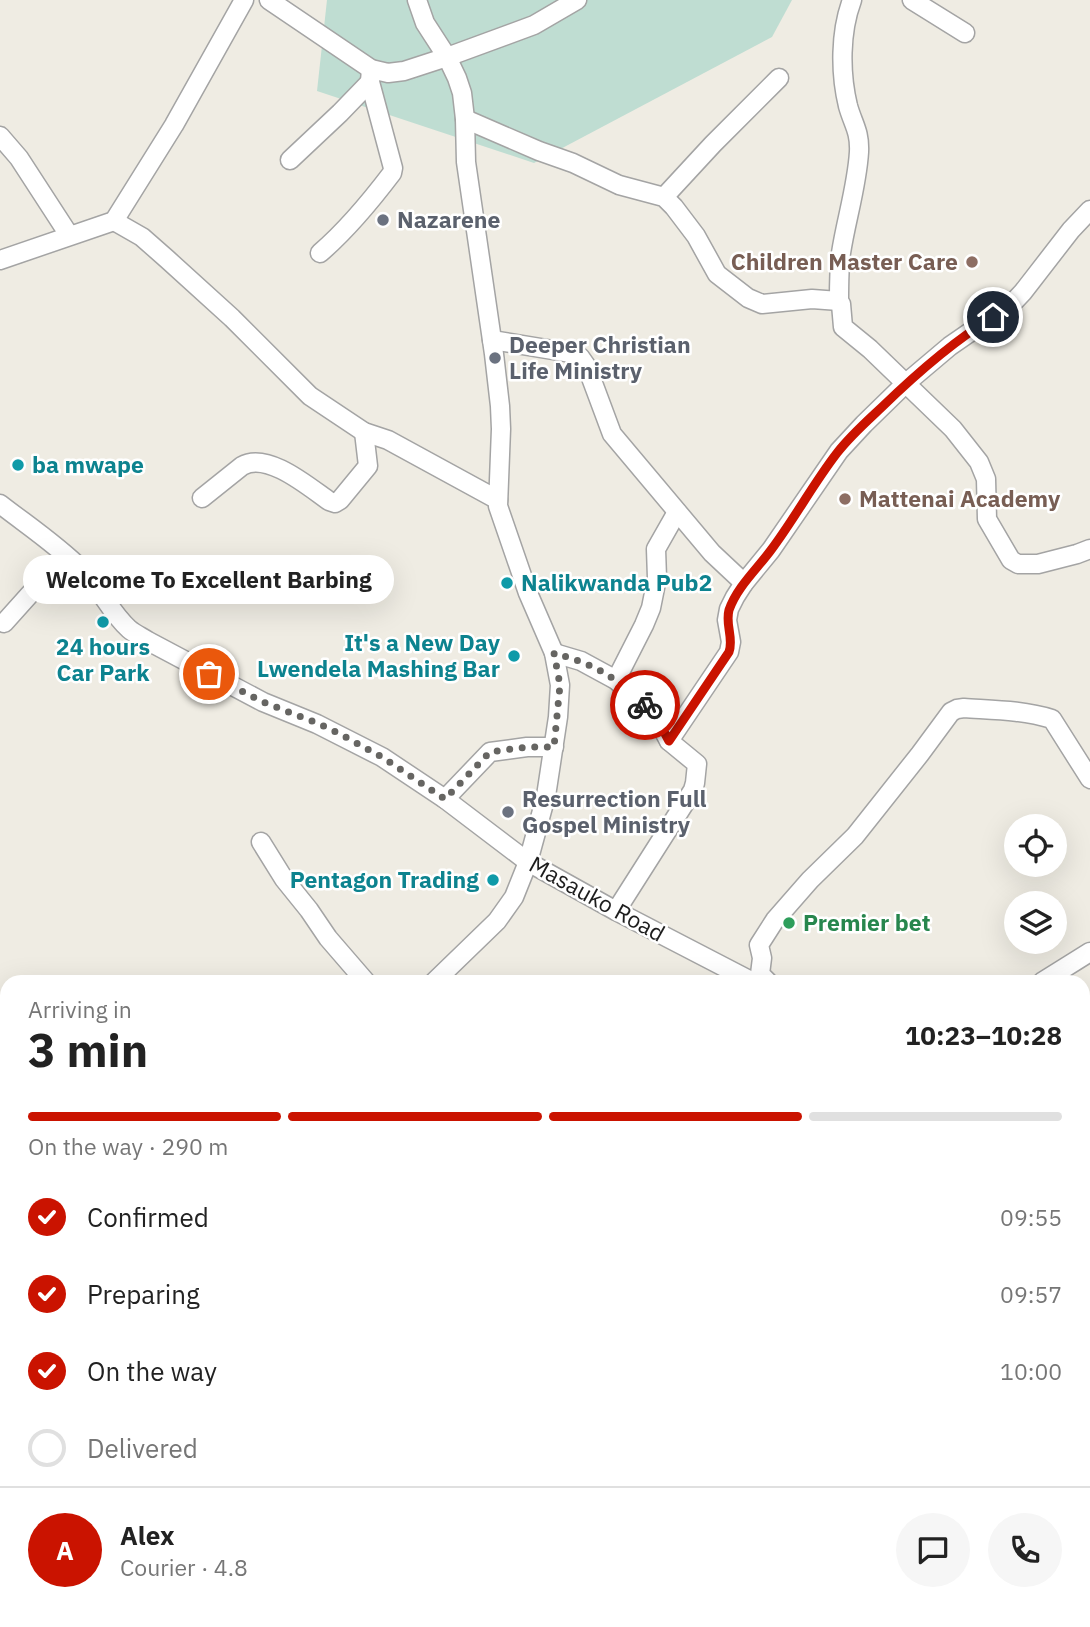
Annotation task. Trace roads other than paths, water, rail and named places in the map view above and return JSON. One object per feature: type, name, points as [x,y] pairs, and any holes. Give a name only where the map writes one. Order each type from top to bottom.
[{"type":"street","points":[[0,260],[114,221],[174,125],[244,0]]},
{"type":"street","points":[[268,0],[371,76],[392,160],[392,173],[372,200],[342,234],[320,253]]},
{"type":"street","points":[[417,0],[425,23],[447,57],[462,93],[466,162],[500,406],[499,511],[528,593],[554,653],[560,685],[546,796],[528,862],[514,897],[497,921],[441,975]]},
{"type":"street","points":[[290,160],[341,113],[371,76],[404,71],[534,25],[577,0]]},
{"type":"street","points":[[852,0],[844,32],[844,88],[857,128],[859,154],[841,254],[839,301],[843,327],[870,349],[953,429],[979,463],[986,479],[987,519],[1011,560],[1018,564],[1038,564],[1090,549]]},
{"type":"street","points":[[912,0],[965,33]]},
{"type":"street","points":[[664,197],[779,78]]},
{"type":"street","points":[[465,119],[573,163],[619,185],[664,197],[696,236],[717,274],[748,298],[762,304],[812,299],[839,301]]},
{"type":"street","points":[[0,135],[19,158],[69,235]]},
{"type":"street","points":[[669,741],[729,652],[729,609],[744,583],[771,551],[839,451],[905,384],[960,340],[1007,309],[1090,210]]},
{"type":"street","points":[[114,221],[142,237],[167,258],[310,396],[364,432],[388,440],[498,500]]},
{"type":"street","points":[[492,340],[571,353],[580,357],[587,367],[612,434],[712,553],[744,583]]},
{"type":"street","points":[[202,498],[242,466],[255,462],[277,467],[335,503],[368,466],[364,432]]},
{"type":"street","name":"Masauko Road","points":[[0,504],[83,570],[130,630],[263,702],[317,723],[382,757],[445,799],[528,862],[739,975]]},
{"type":"street","points":[[616,680],[644,625],[657,578],[656,549],[677,512]]},
{"type":"street","points":[[4,623],[65,555]]},
{"type":"street","points":[[554,653],[581,661],[616,680],[656,717],[669,741],[696,764],[692,790],[616,911]]},
{"type":"street","points":[[761,975],[760,945],[775,920],[810,880],[855,836],[951,712],[964,708],[1034,713],[1052,719],[1090,779]]},
{"type":"street","points":[[445,799],[490,752],[527,747],[554,747]]},
{"type":"street","points":[[261,842],[284,879],[328,938],[360,975]]},
{"type":"street","points":[[1053,975],[1090,951]]},
{"type":"place","name":"Nazarene","points":[[383,220]]},
{"type":"place","name":"Children Master Care","points":[[972,262]]},
{"type":"place","name":"Deeper Christian Life Ministry","points":[[495,358]]},
{"type":"place","name":"ba mwape","points":[[18,465]]},
{"type":"place","name":"Mattenai Academy","points":[[845,499]]},
{"type":"place","name":"Nalikwanda Pub2","points":[[507,583]]},
{"type":"place","name":"24 hours Car Park","points":[[103,622]]},
{"type":"place","name":"It's a New Day Lwendela Mashing Bar","points":[[514,656]]},
{"type":"place","name":"Welcome To Excellent Barbing","points":[[209,674]]},
{"type":"place","name":"Resurrection Full Gospel Ministry","points":[[508,812]]},
{"type":"place","name":"Pentagon Trading","points":[[493,880]]},
{"type":"place","name":"Premier bet","points":[[789,923]]}]
